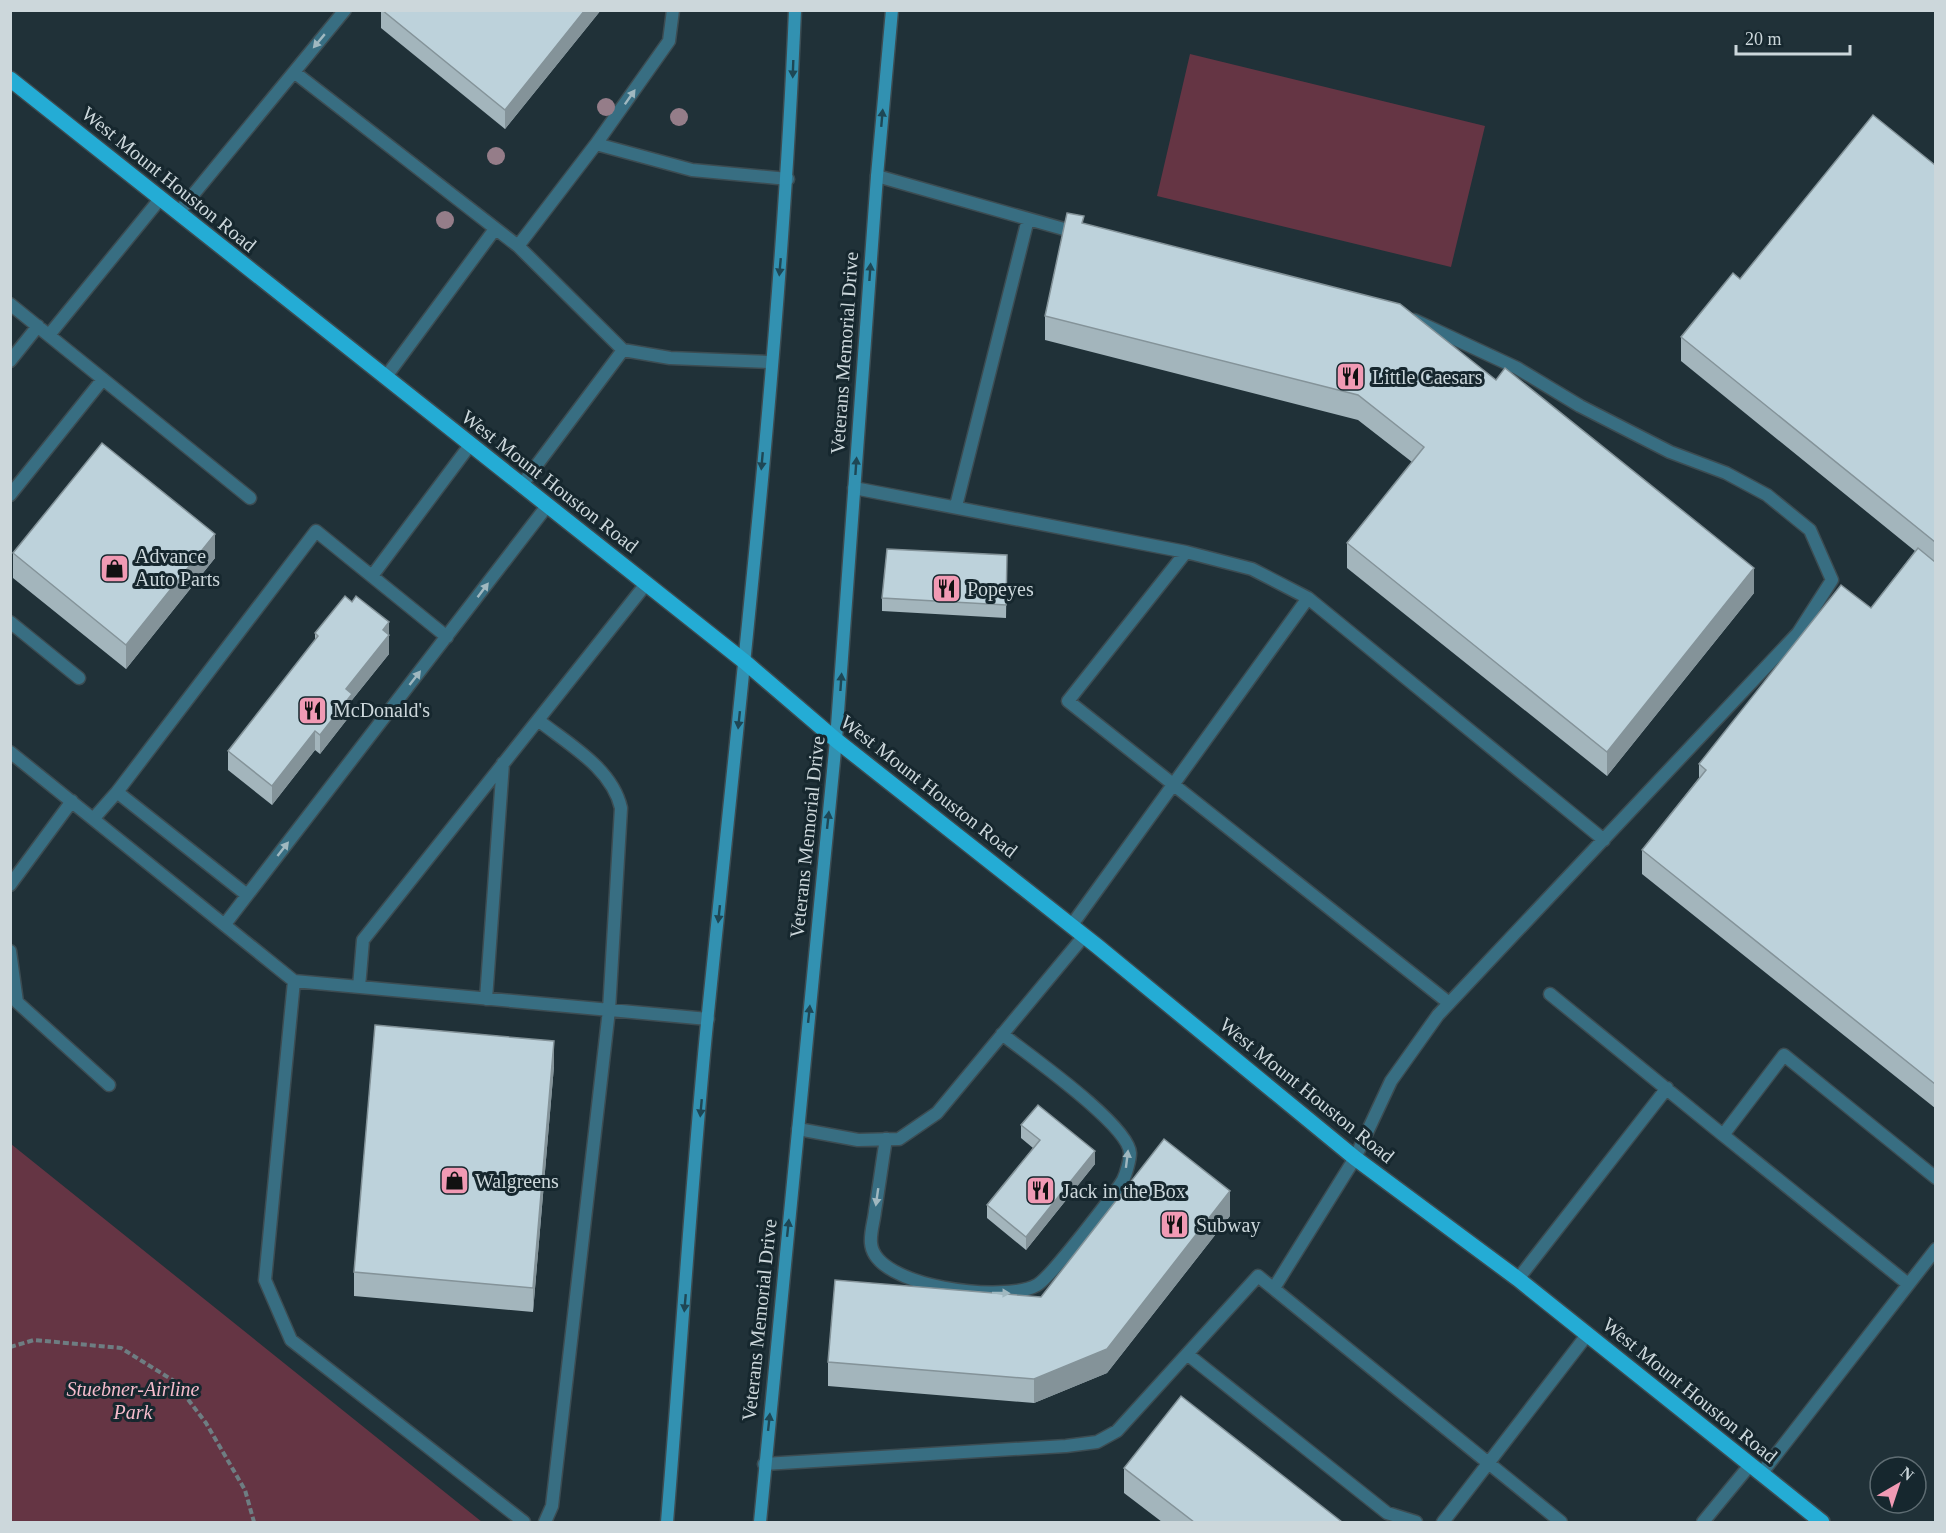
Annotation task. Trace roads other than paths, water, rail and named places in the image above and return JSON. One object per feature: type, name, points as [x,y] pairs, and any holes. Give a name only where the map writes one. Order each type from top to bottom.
[{"type":"main road","points":[[667,1522],[708,1019],[745,662],[788,179],[795,10]]},
{"type":"main road","name":"Veterans Memorial Drive","points":[[760,1522],[836,740],[877,176],[892,10]]},
{"type":"main road","name":"West Mount Houston Road","points":[[10,79],[745,662],[836,740],[1084,936],[1355,1158],[1518,1279],[1822,1522]]},
{"type":"lane","points":[[178,213],[345,10]]},
{"type":"lane","points":[[518,246],[596,144],[669,42],[673,10]]},
{"type":"lane","points":[[294,72],[518,246],[623,350],[670,358],[771,363]]},
{"type":"lane","points":[[596,144],[692,170],[788,179]]},
{"type":"lane","points":[[877,176],[1095,238]]},
{"type":"lane","points":[[49,335],[160,199]]},
{"type":"lane","points":[[956,506],[1028,219]]},
{"type":"lane","points":[[385,378],[495,229]]},
{"type":"lane","points":[[10,304],[250,498]]},
{"type":"lane","points":[[1274,1288],[1355,1158],[1391,1081],[1449,1003],[1798,633],[1832,580],[1810,530],[1767,495],[1725,473],[1670,452],[1580,406],[1517,368],[1402,317]]},
{"type":"lane","points":[[10,361],[38,326]]},
{"type":"lane","points":[[521,486],[623,350]]},
{"type":"lane","points":[[10,495],[103,379]]},
{"type":"lane","points":[[372,576],[470,445]]},
{"type":"lane","points":[[854,488],[1186,552],[1251,569],[1308,598],[1604,840]]},
{"type":"lane","points":[[225,924],[547,506]]},
{"type":"lane","points":[[94,818],[117,792],[316,531],[447,637]]},
{"type":"lane","points":[[1186,552],[1068,701],[1449,1003]]},
{"type":"lane","points":[[359,987],[363,940],[646,584]]},
{"type":"lane","points":[[1071,926],[1308,598]]},
{"type":"lane","points":[[10,622],[79,678]]},
{"type":"lane","points":[[538,720],[609,778],[618,793],[621,808],[609,1010],[552,1506],[546,1522]]},
{"type":"lane","points":[[10,752],[294,981],[708,1019]]},
{"type":"lane","points":[[486,999],[503,764]]},
{"type":"lane","points":[[117,792],[247,895]]},
{"type":"lane","points":[[10,885],[72,801]]},
{"type":"lane","points":[[798,1129],[858,1140],[899,1139],[937,1113],[1084,936]]},
{"type":"lane","points":[[10,951],[17,1002],[109,1085]]},
{"type":"lane","points":[[294,981],[265,1280],[291,1340],[524,1522]]},
{"type":"lane","points":[[1550,994],[1908,1284]]},
{"type":"lane","points":[[886,1139],[870,1244],[880,1263],[907,1278],[969,1291],[1009,1294],[1037,1285],[1055,1268],[1124,1179],[1130,1152],[1124,1137],[1095,1106],[1002,1034]]},
{"type":"lane","points":[[1723,1135],[1784,1055],[1935,1178]]},
{"type":"lane","points":[[1518,1279],[1667,1088]]},
{"type":"lane","points":[[1703,1522],[1756,1469],[1935,1249]]},
{"type":"lane","points":[[764,1464],[1066,1446],[1097,1442],[1118,1431],[1258,1276],[1561,1522]]},
{"type":"lane","points":[[1443,1522],[1587,1335]]},
{"type":"lane","points":[[1188,1354],[1387,1513],[1416,1522]]},
{"type":"place","name":"Little Caesars","points":[[1351,377]]},
{"type":"place","name":"Advance Auto Parts","points":[[114,568]]},
{"type":"place","name":"Popeyes","points":[[946,589]]},
{"type":"place","name":"McDonald's","points":[[312,710]]},
{"type":"place","name":"Walgreens","points":[[454,1181]]},
{"type":"place","name":"Jack in the Box","points":[[1041,1191]]},
{"type":"place","name":"Subway","points":[[1175,1225]]},
{"type":"park label","name":"Stuebner-Airline Park","points":[[133,1400]]}]
